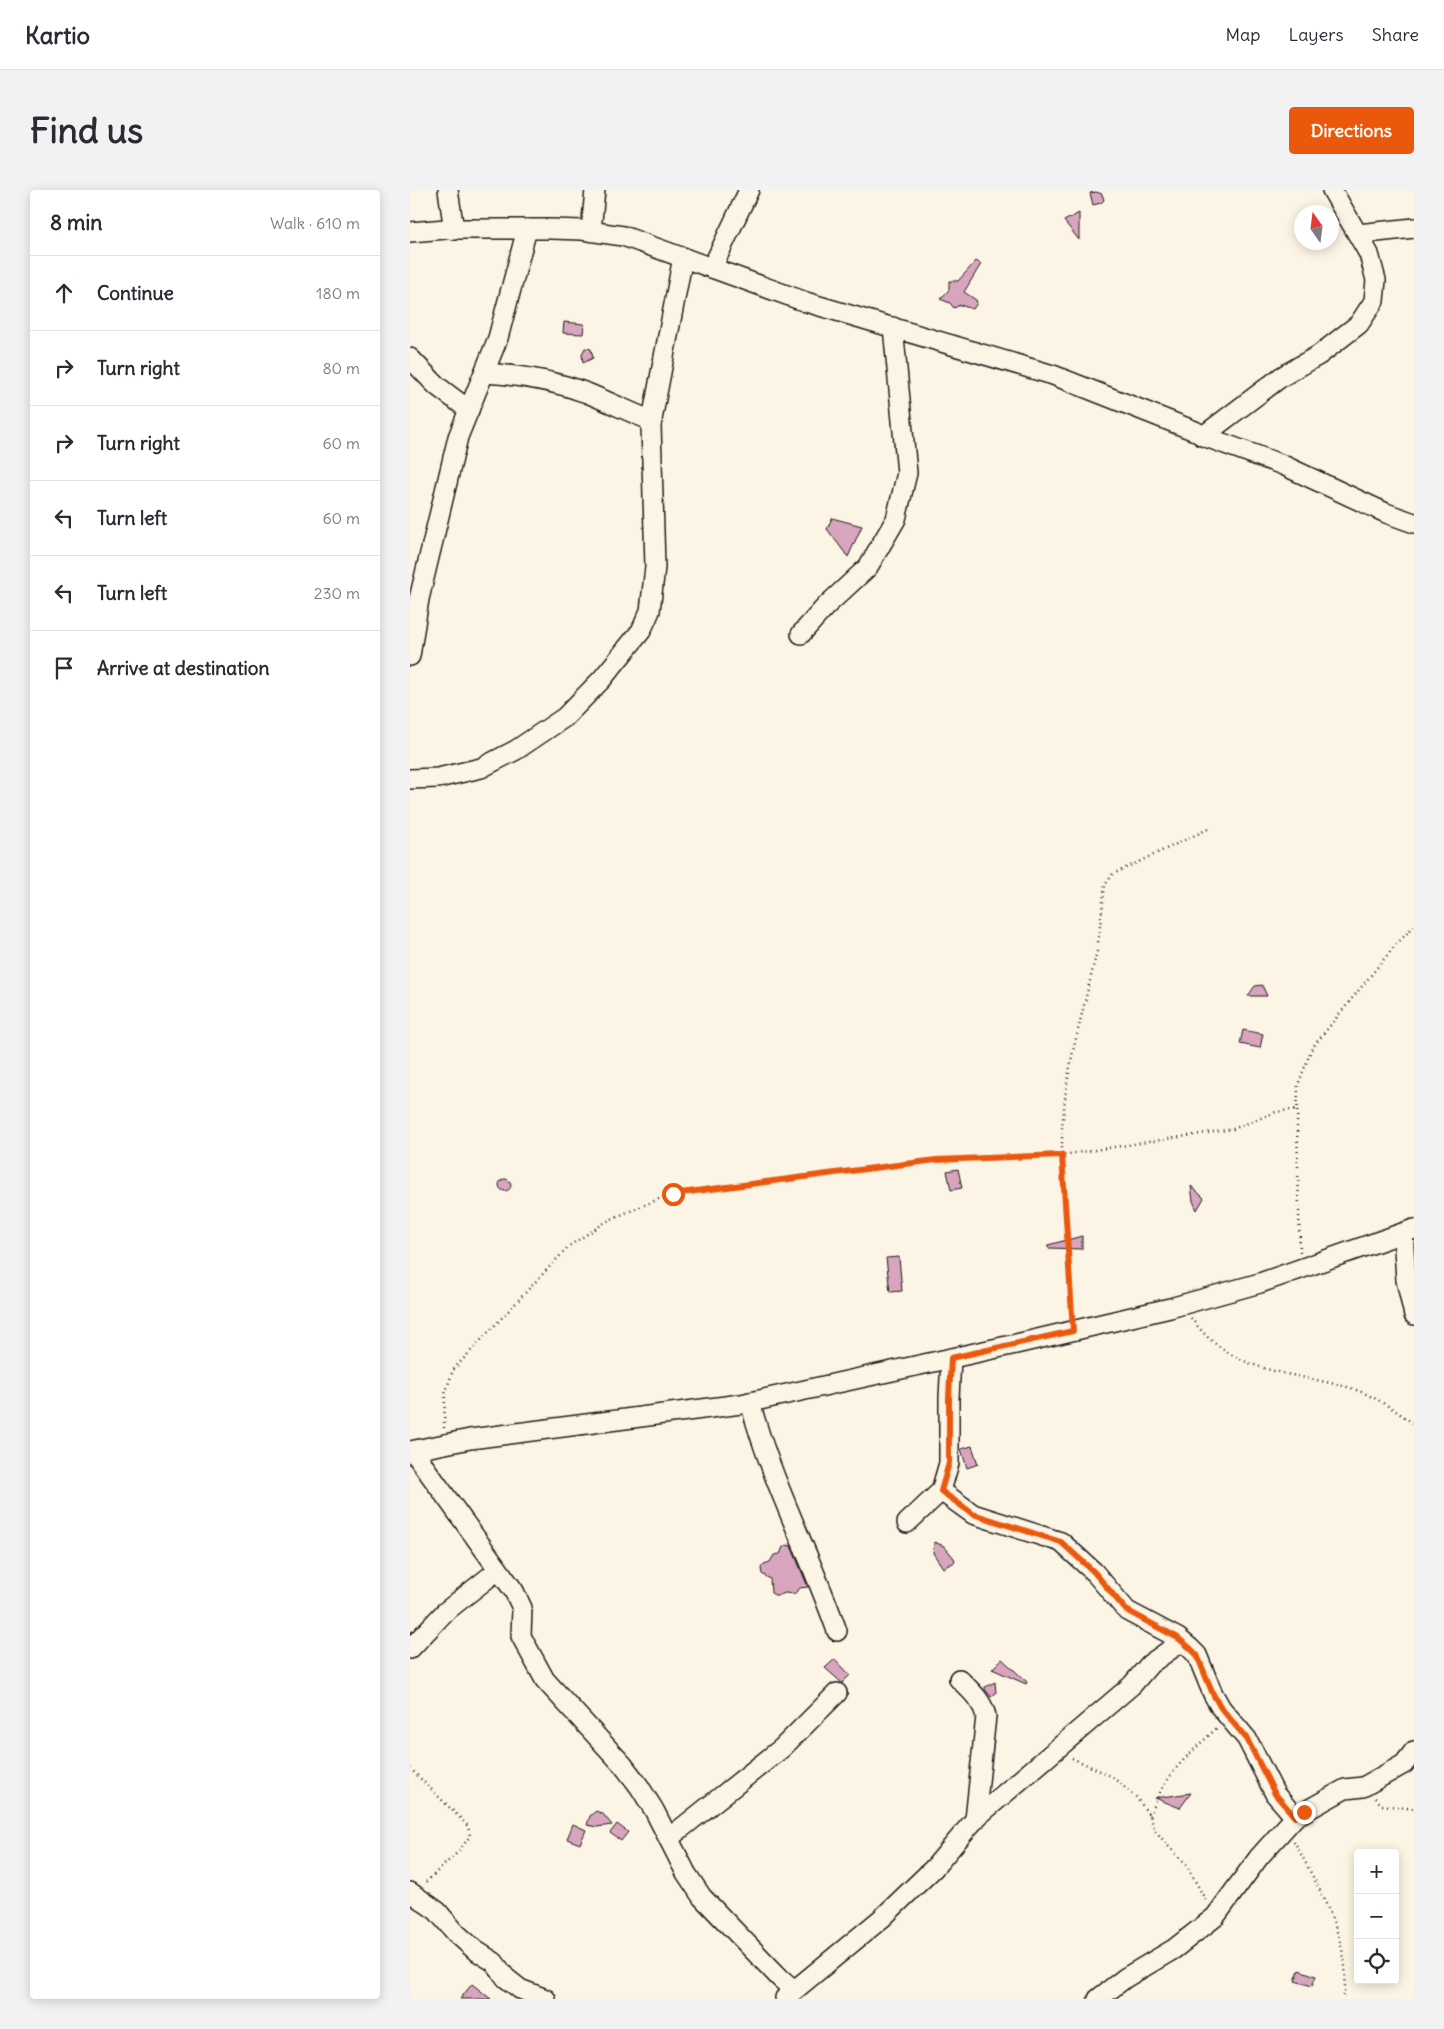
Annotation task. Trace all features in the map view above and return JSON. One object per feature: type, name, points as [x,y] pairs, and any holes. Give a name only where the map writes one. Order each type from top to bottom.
[{"type":"street","points":[[448,190],[454,230]]},
{"type":"street","points":[[591,231],[595,190]]},
{"type":"street","points":[[712,268],[749,190]]},
{"type":"street","points":[[1203,436],[1281,378],[1319,355],[1359,324],[1374,301],[1376,280],[1370,254],[1332,190]]},
{"type":"street","points":[[1358,234],[1414,228]]},
{"type":"street","points":[[410,656],[419,599],[458,437],[498,338],[527,229]]},
{"type":"street","points":[[410,232],[527,229],[591,231],[623,236],[806,302],[1052,375],[1195,431],[1203,436],[1283,465],[1386,513],[1414,523]]},
{"type":"street","points":[[410,778],[438,778],[481,768],[516,750],[565,716],[602,679],[641,631],[650,611],[655,567],[652,421],[684,257]]},
{"type":"street","points":[[801,634],[826,606],[868,567],[896,519],[907,473],[893,327]]},
{"type":"street","points":[[410,358],[438,386],[469,410]]},
{"type":"street","points":[[484,373],[511,375],[562,386],[586,393],[652,421]]},
{"type":"street","points":[[1181,1642],[1150,1664],[1132,1685],[974,1820],[934,1868],[882,1918],[796,1994],[702,1897],[686,1873],[654,1810],[628,1772],[545,1680],[521,1636],[522,1608],[514,1591],[412,1451],[470,1438],[750,1402],[951,1358],[1181,1305],[1260,1283],[1408,1231],[1409,1256],[1406,1280],[1414,1315]]},
{"type":"street","points":[[907,1523],[941,1491],[949,1463],[951,1358]]},
{"type":"street","points":[[750,1402],[768,1459],[820,1582],[838,1631]]},
{"type":"street","points":[[941,1491],[973,1514],[1061,1542],[1094,1572],[1126,1610],[1178,1638],[1197,1655],[1213,1694],[1247,1739],[1290,1822]]},
{"type":"street","points":[[410,1648],[445,1612],[498,1570]]},
{"type":"street","points":[[959,1679],[977,1696],[984,1706],[986,1716],[974,1820]]},
{"type":"street","points":[[669,1838],[782,1748],[837,1693]]},
{"type":"street","points":[[1098,1999],[1125,1978],[1174,1949],[1215,1917],[1259,1857],[1290,1822],[1345,1789],[1362,1787],[1404,1764],[1414,1751]]},
{"type":"street","points":[[411,1893],[437,1911],[456,1933],[475,1950],[494,1962],[506,1978],[520,1989],[546,1999]]},
{"type":"path","points":[[1073,1331],[1062,1128],[1066,1089],[1084,1001],[1097,951],[1105,885],[1113,874],[1208,829]]},
{"type":"path","points":[[1301,1268],[1298,1086],[1312,1048],[1393,948],[1414,926]]},
{"type":"path","points":[[443,1444],[445,1394],[453,1370],[569,1246],[609,1220],[673,1194],[936,1160],[1062,1155],[1233,1129],[1276,1112],[1297,1109]]},
{"type":"path","points":[[1181,1305],[1212,1342],[1234,1357],[1269,1370],[1348,1388],[1371,1396],[1414,1424]]},
{"type":"path","points":[[1150,1816],[1163,1787],[1174,1770],[1228,1716]]},
{"type":"path","points":[[1055,1751],[1111,1776],[1136,1797],[1150,1816],[1155,1830],[1186,1864],[1215,1917]]},
{"type":"path","points":[[410,1768],[468,1826],[470,1836],[459,1851],[411,1893]]},
{"type":"path","points":[[1362,1787],[1382,1805],[1414,1809]]},
{"type":"path","points":[[1290,1822],[1329,1907],[1345,1963],[1342,1999]]},
{"type":"building","points":[[1090,193],[1102,194],[1104,200],[1093,205]]},
{"type":"building","points":[[1079,213],[1079,240],[1064,221]]},
{"type":"building","points":[[976,261],[981,264],[964,292],[976,300],[977,303],[973,309],[960,305],[954,308],[950,303],[940,299],[949,290],[949,281],[958,281]]},
{"type":"building","points":[[564,322],[584,324],[583,334],[563,333]]},
{"type":"building","points":[[585,348],[591,349],[593,358],[583,363],[582,354]]},
{"type":"building","points":[[832,518],[862,526],[848,557],[827,529]]},
{"type":"building","points":[[1262,985],[1267,996],[1248,996],[1255,986]]},
{"type":"building","points":[[1243,1030],[1263,1034],[1260,1048],[1240,1044]]},
{"type":"building","points":[[958,1169],[962,1188],[951,1190],[947,1171]]},
{"type":"building","points":[[503,1179],[507,1179],[511,1185],[507,1191],[503,1191],[499,1187],[499,1183]]},
{"type":"building","points":[[1191,1186],[1204,1198],[1197,1210],[1193,1201]]},
{"type":"building","points":[[1082,1236],[1082,1249],[1048,1248],[1048,1245]]},
{"type":"building","points":[[899,1257],[902,1291],[890,1292],[886,1258]]},
{"type":"building","points":[[972,1446],[978,1464],[967,1468],[961,1449]]},
{"type":"building","points":[[934,1542],[944,1546],[955,1562],[943,1568],[933,1553]]},
{"type":"building","points":[[791,1546],[808,1587],[800,1588],[794,1594],[785,1593],[777,1596],[771,1593],[770,1579],[762,1574],[761,1568],[764,1564],[770,1562],[774,1555],[780,1554],[783,1547]]},
{"type":"building","points":[[835,1659],[850,1675],[842,1683],[825,1668]]},
{"type":"building","points":[[1002,1659],[1027,1682],[1026,1684],[992,1669]]},
{"type":"building","points":[[995,1682],[996,1693],[991,1697],[985,1687]]},
{"type":"building","points":[[1191,1793],[1180,1808],[1155,1798]]},
{"type":"building","points":[[596,1811],[603,1814],[612,1825],[597,1827],[587,1825],[590,1816]]},
{"type":"building","points":[[573,1824],[586,1830],[580,1844],[567,1839]]},
{"type":"building","points":[[617,1824],[628,1832],[621,1841],[610,1833]]},
{"type":"building","points":[[1299,1970],[1316,1976],[1312,1986],[1295,1981]]},
{"type":"building","points":[[472,1984],[491,1999],[460,1999]]},
{"type":"route","points":[[673,1194],[936,1160],[1062,1155],[1073,1331],[951,1358],[949,1463],[941,1491],[973,1514],[1061,1542],[1094,1572],[1126,1610],[1178,1638],[1190,1648],[1197,1655],[1213,1694],[1221,1708],[1247,1739],[1275,1794],[1295,1817],[1304,1812]]}]
